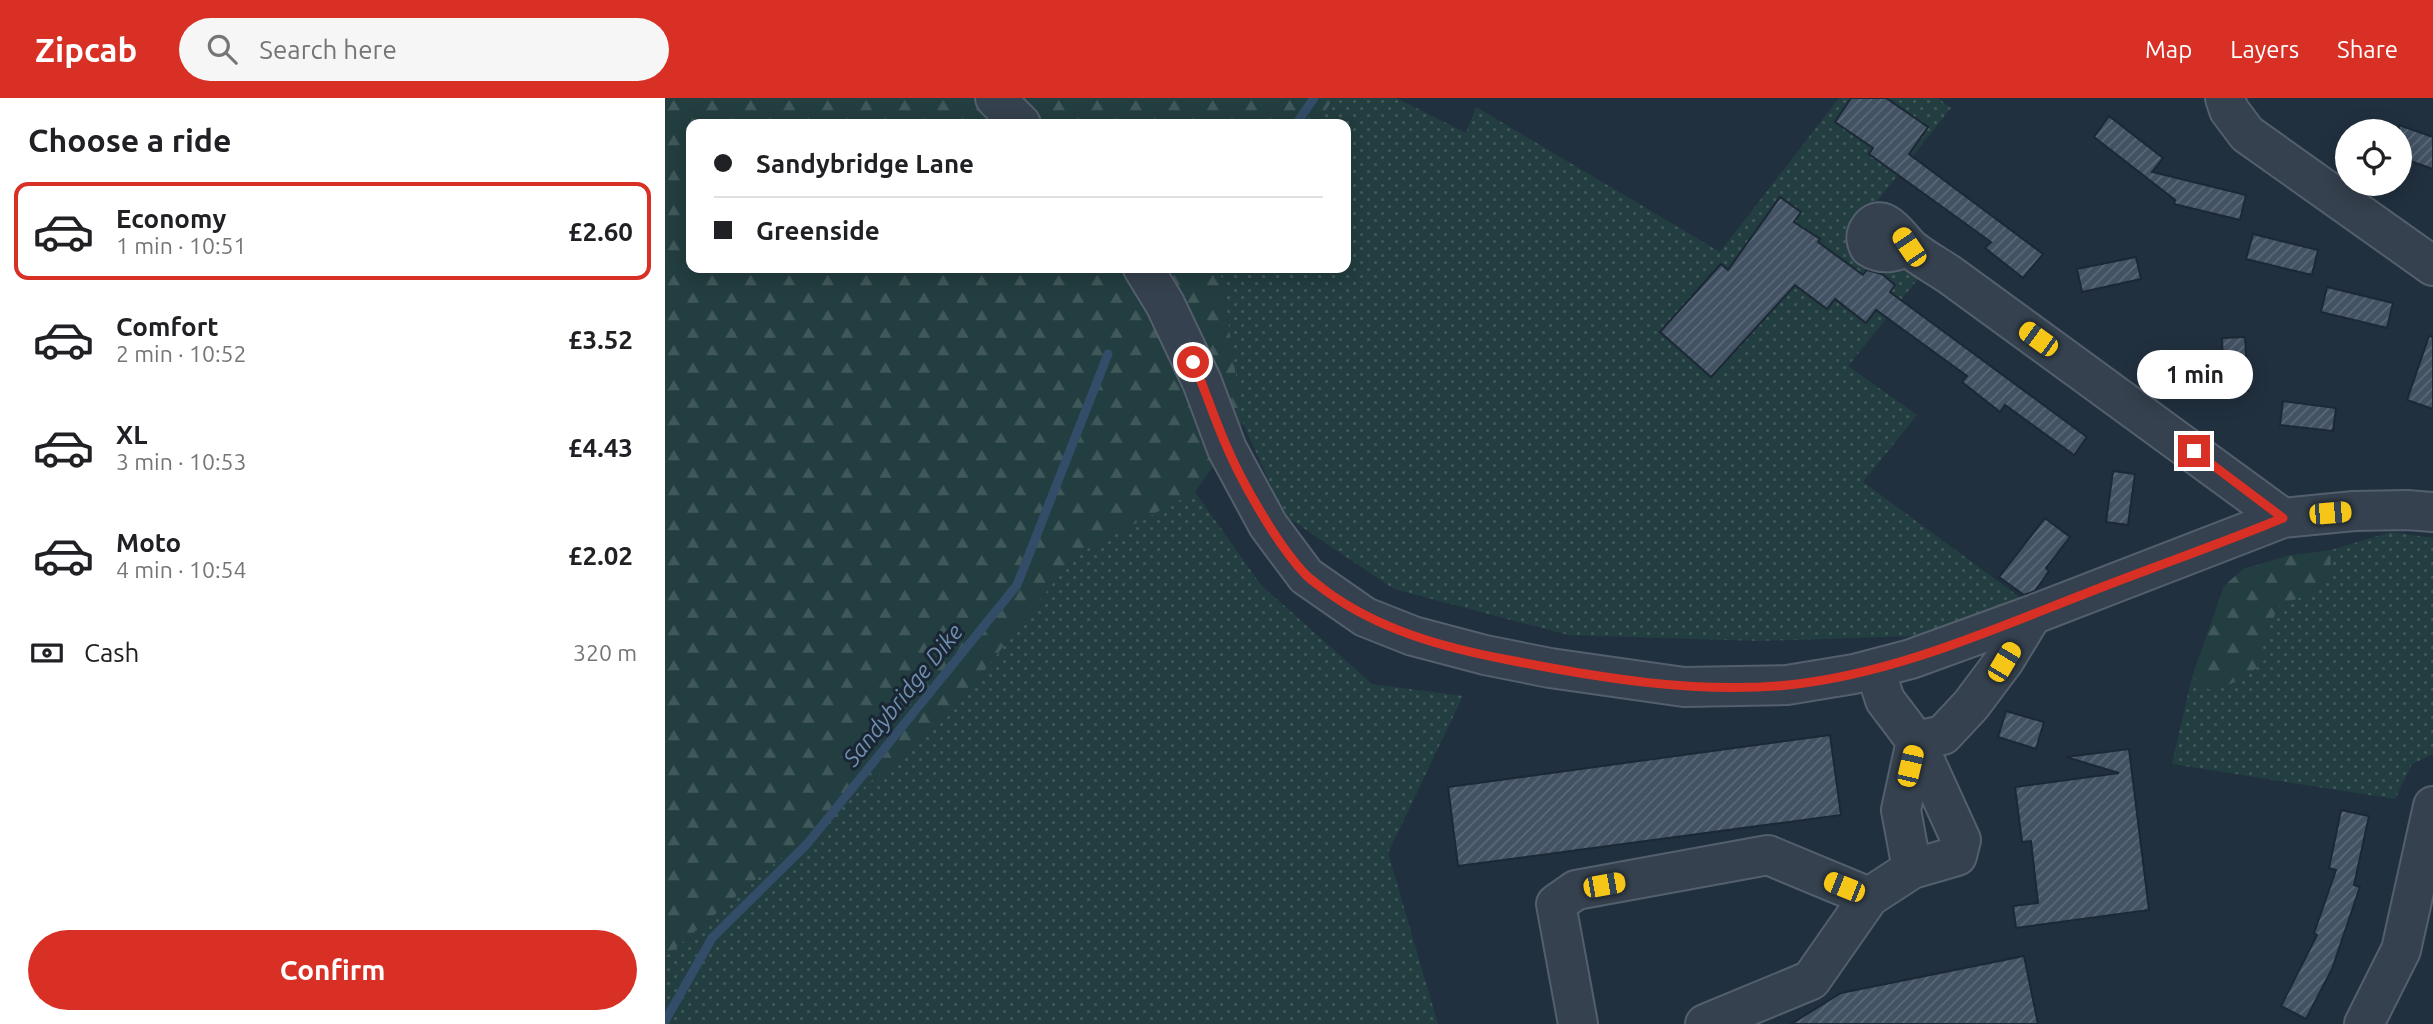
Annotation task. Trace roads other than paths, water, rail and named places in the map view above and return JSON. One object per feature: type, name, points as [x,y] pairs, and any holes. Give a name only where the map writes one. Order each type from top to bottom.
[{"type":"street","points":[[995,98],[1016,119]]},
{"type":"street","points":[[2225,98],[2229,110],[2247,134],[2433,266]]},
{"type":"street","points":[[1909,247],[2283,518]]},
{"type":"street","points":[[1146,273],[1165,304],[1202,382],[1227,449],[1268,524],[1307,576],[1365,617],[1413,636],[1485,655],[1550,668],[1684,687],[1787,685],[1875,669],[1911,659],[2283,518],[2354,511],[2433,512]]},
{"type":"street","points":[[1916,741],[1943,735],[1971,705],[2004,662],[2032,615]]},
{"type":"street","points":[[1705,1024],[1811,980],[1869,897],[1912,869],[1957,856],[1961,840],[1916,741],[1885,700],[1875,669]]},
{"type":"street","points":[[1912,869],[1901,810],[1916,741]]},
{"type":"street","points":[[2364,1024],[2401,950],[2433,806]]},
{"type":"street","points":[[1578,1024],[1556,904],[1576,890],[1768,855],[1869,897]]},
{"type":"waterway","points":[[1299,119],[1314,98]]},
{"type":"waterway","name":"Sandybridge Dike","points":[[665,1021],[712,938],[807,844],[1017,585],[1108,354]]}]
